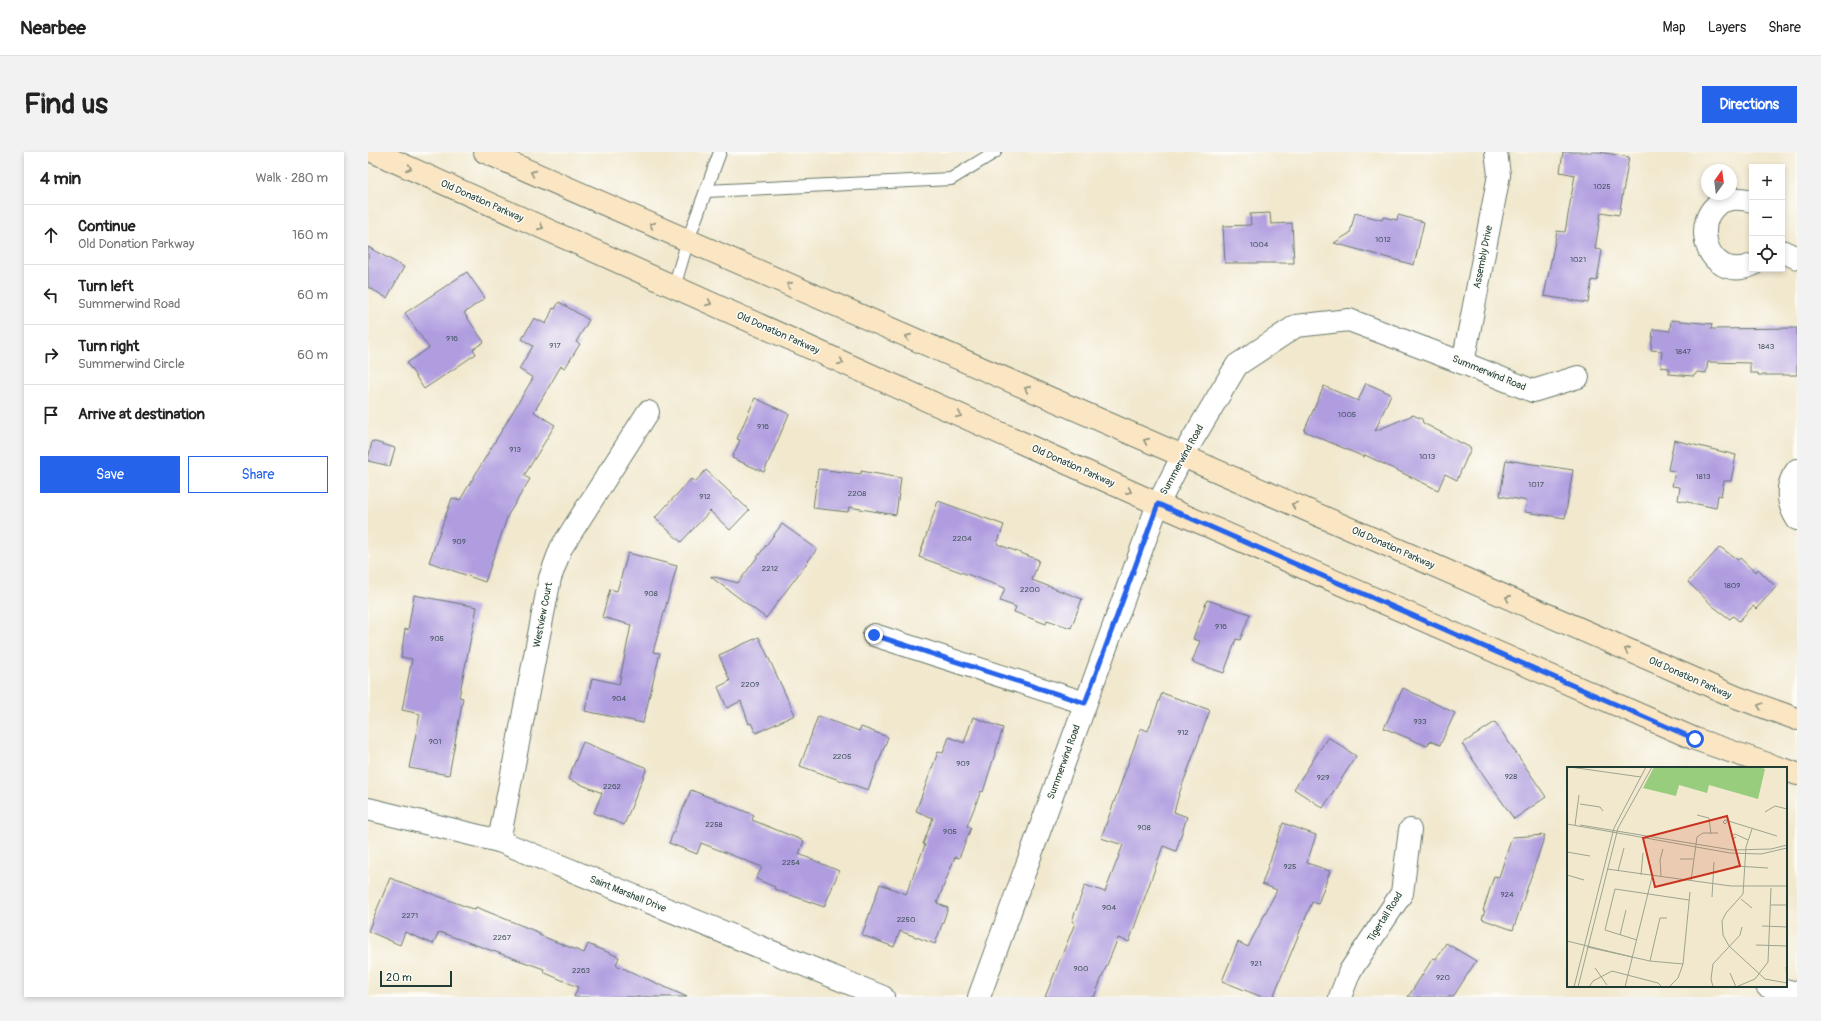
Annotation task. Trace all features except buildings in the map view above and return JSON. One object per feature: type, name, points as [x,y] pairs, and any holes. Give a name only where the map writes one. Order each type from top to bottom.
[{"type":"street","name":"Old Donation Parkway","points":[[374,152],[1158,504],[1695,739],[1776,767]]},
{"type":"street","name":"Old Donation Parkway","points":[[486,152],[1182,457],[1736,697],[1797,719]]},
{"type":"street","name":"Assembly Drive","points":[[1463,363],[1499,175],[1496,152]]},
{"type":"street","points":[[1749,200],[1736,198],[1720,203],[1709,215],[1704,230],[1706,246],[1716,259],[1725,265],[1736,268],[1749,266]]},
{"type":"street","points":[[1785,252],[1797,258]]},
{"type":"street","name":"Summerwind Road","points":[[979,997],[1158,504],[1182,457],[1237,364],[1296,326],[1349,320],[1533,391],[1578,377]]},
{"type":"street","name":"Westview Court","points":[[499,841],[550,578],[561,548],[648,412]]},
{"type":"street","points":[[1797,470],[1789,486],[1788,498],[1791,510],[1797,519]]},
{"type":"street","points":[[874,635],[1085,703]]},
{"type":"street","points":[[1787,770],[1797,774]]},
{"type":"street","name":"Saint Marshall Drive","points":[[368,809],[499,841],[883,997]]},
{"type":"street","name":"Tigertail Road","points":[[1340,997],[1350,971],[1402,893],[1410,830]]},
{"type":"street","points":[[1771,987],[1797,993]]},
{"type":"lane","points":[[674,287],[688,240],[720,152]]},
{"type":"lane","points":[[706,191],[951,179],[995,152]]},
{"type":"route","points":[[874,635],[1085,703],[1158,504],[1695,739]]}]
